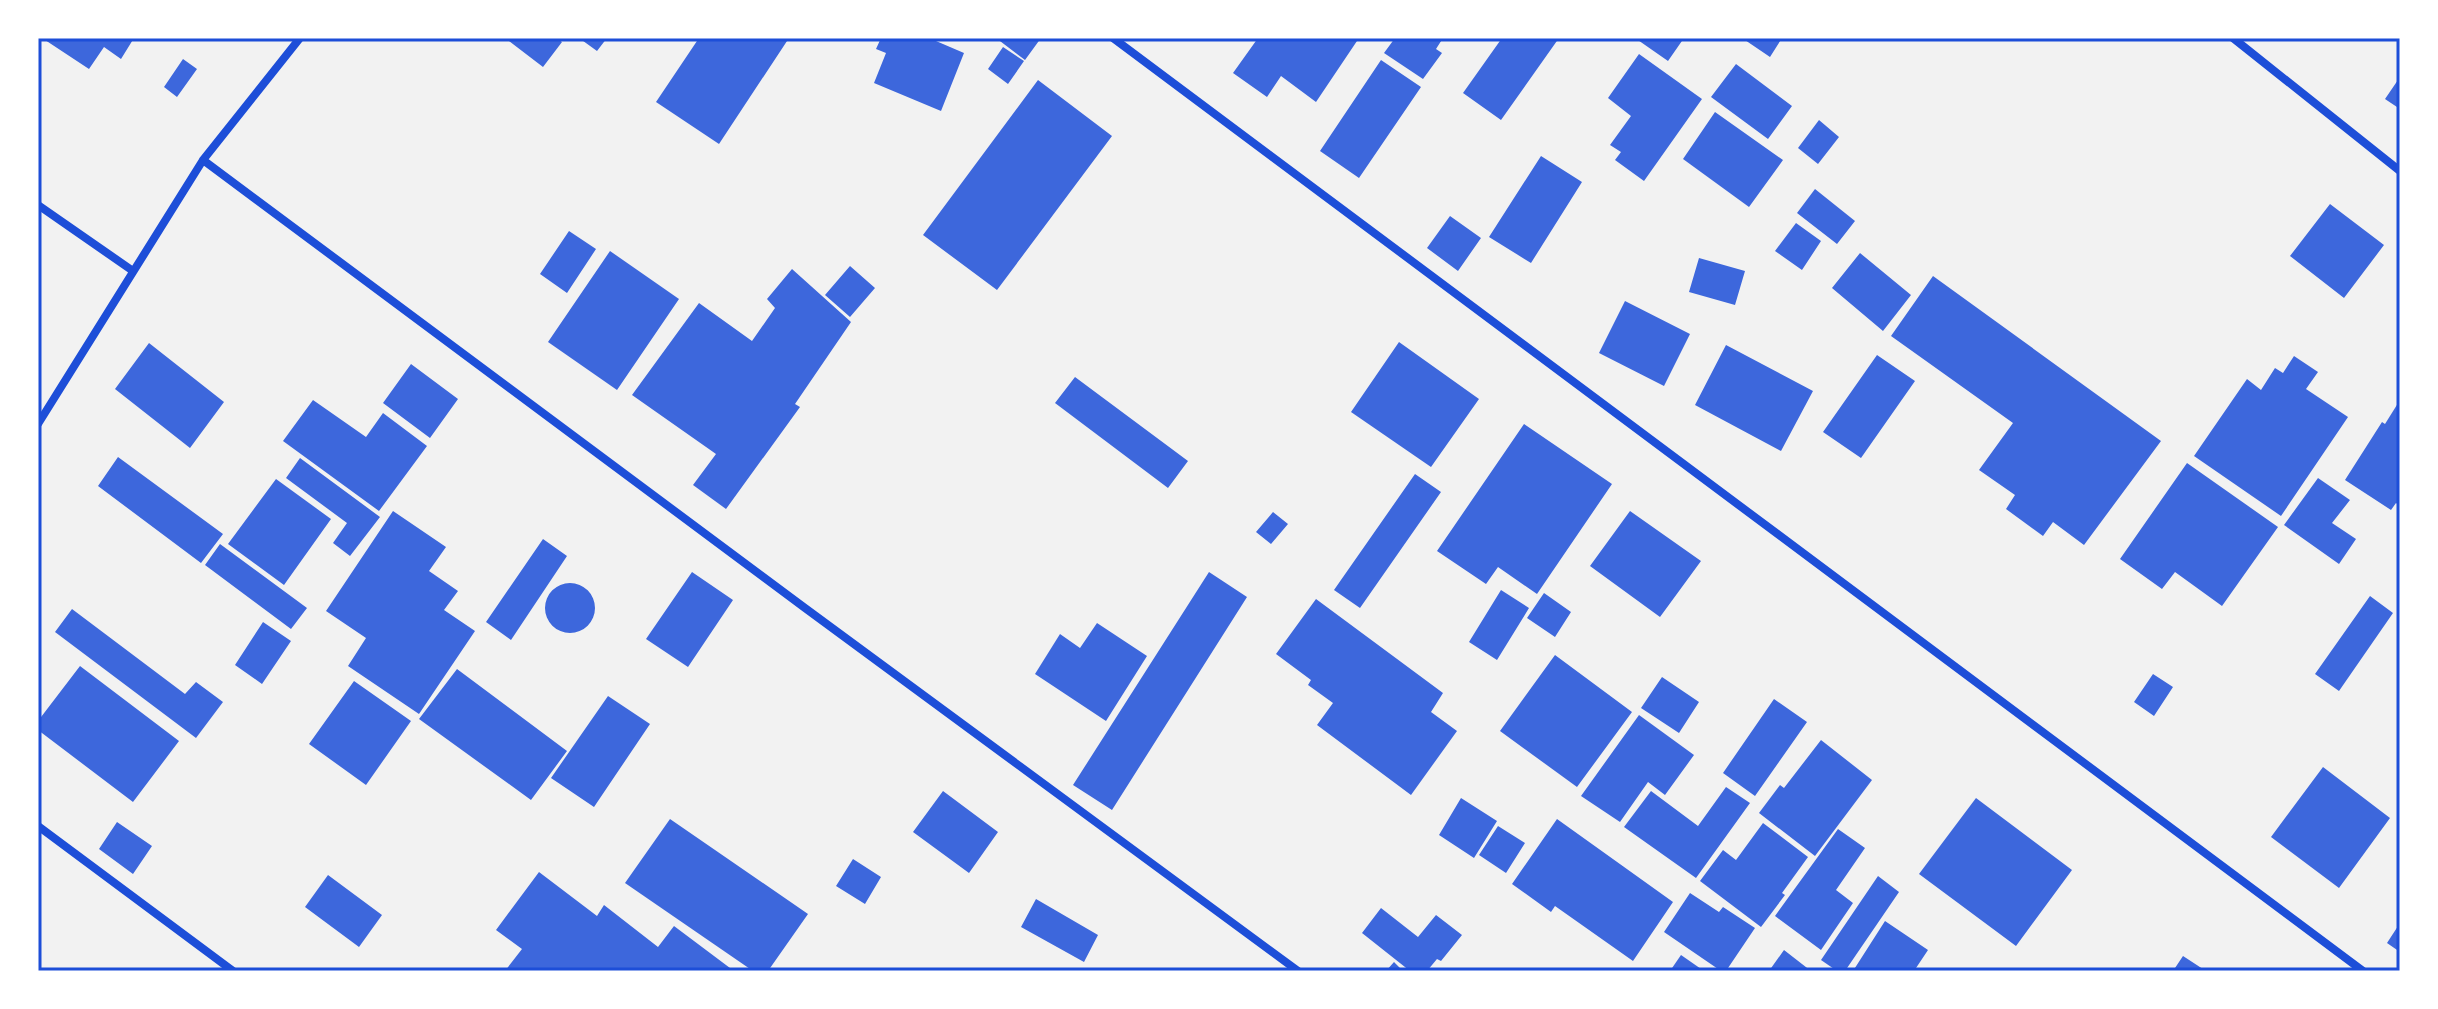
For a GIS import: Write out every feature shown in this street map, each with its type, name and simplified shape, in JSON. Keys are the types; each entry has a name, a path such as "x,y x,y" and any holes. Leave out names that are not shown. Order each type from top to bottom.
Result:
{"street":[{"path":"38,424 203,160 300,38"},
{"path":"1113,38 2363,971"},
{"path":"2233,38 2400,171"},
{"path":"203,160 1298,971"},
{"path":"38,205 133,271"},
{"path":"38,826 233,971"}],"building":[{"path":"42,38 134,38 121,59 104,47 89,69"},
{"path":"505,38 556,38 562,42 543,67"},
{"path":"579,38 607,38 597,51"},
{"path":"699,38 789,38 719,144 656,102"},
{"path":"881,38 937,38 936,41 964,53 941,111 874,83 886,53 876,49"},
{"path":"996,38 1041,38 1025,60"},
{"path":"1258,38 1359,38 1316,102 1281,76 1267,97 1233,73"},
{"path":"1395,38 1443,38 1436,49 1442,53 1423,79 1384,53"},
{"path":"1502,38 1559,38 1501,120 1463,93"},
{"path":"1635,38 1684,38 1668,61"},
{"path":"1742,38 1782,38 1770,57"},
{"path":"1003,47 1024,61 1008,84 988,69"},
{"path":"1639,54 1702,99 1644,181 1615,160 1621,152 1610,145 1631,116 1608,98"},
{"path":"183,59 197,69 177,97 164,87"},
{"path":"1381,60 1421,87 1359,178 1320,151"},
{"path":"1736,64 1792,106 1768,139 1711,97"},
{"path":"2400,77 2400,109 2385,99"},
{"path":"1038,80 1112,136 997,290 923,235"},
{"path":"1715,112 1783,160 1749,207 1683,159"},
{"path":"1819,120 1839,137 1818,164 1798,148"},
{"path":"1541,156 1582,182 1531,263 1489,237"},
{"path":"1815,189 1855,221 1837,244 1797,213"},
{"path":"2330,204 2384,245 2344,298 2290,256"},
{"path":"1450,216 1481,238 1458,271 1427,248"},
{"path":"1796,223 1821,241 1802,270 1775,251"},
{"path":"569,231 596,249 567,293 540,274"},
{"path":"610,251 679,299 617,390 548,342"},
{"path":"1860,253 1911,295 1883,331 1832,288"},
{"path":"1699,258 1745,271 1735,305 1689,292"},
{"path":"850,266 875,288 850,317 825,295"},
{"path":"792,269 851,322 795,404 800,407 726,509 693,485 716,454 632,395 699,303 752,341 775,308 767,299"},
{"path":"1933,276 2161,441 2084,545 2053,522 2043,536 2006,509 2015,495 1979,470 2013,423 1891,336"},
{"path":"1625,301 1690,334 1664,386 1599,353"},
{"path":"1399,342 1479,399 1431,467 1351,412"},
{"path":"149,343 224,402 190,448 115,389"},
{"path":"1726,345 1813,391 1781,451 1695,405"},
{"path":"1877,355 1915,381 1861,458 1823,432"},
{"path":"2294,356 2318,372 2306,389 2348,417 2281,516 2194,456 2247,379 2261,390 2275,368 2283,373"},
{"path":"411,364 458,399 430,438 383,403"},
{"path":"1075,377 1188,461 1168,488 1055,403"},
{"path":"313,400 366,437 383,413 427,446 379,511 283,441"},
{"path":"2400,400 2400,506 2396,503 2391,510 2345,480"},
{"path":"1524,424 1612,484 1537,594 1498,567 1486,584 1437,551"},
{"path":"118,457 223,534 201,563 98,486"},
{"path":"300,458 380,517 350,556 333,543 347,523 286,478"},
{"path":"2187,463 2278,527 2222,606 2175,572 2162,589 2120,559"},
{"path":"1415,474 1441,492 1360,608 1334,590"},
{"path":"2318,478 2350,500 2332,523 2356,539 2339,564 2284,525"},
{"path":"276,479 331,519 284,585 228,544"},
{"path":"393,511 446,547 429,571 458,591 444,610 475,631 419,714 348,666 366,638 326,611"},
{"path":"1630,511 1701,561 1660,617 1590,566"},
{"path":"1273,512 1288,524 1271,544 1256,532"},
{"path":"543,539 567,556 511,640 486,622"},
{"path":"220,544 307,608 291,629 205,565"},
{"path":"692,572 733,600 688,667 646,639"},
{"path":"1209,572 1247,597 1112,810 1073,785"},
{"path":"570,583 588,590 595,608 588,626 570,633 552,626 545,608 552,590"},
{"path":"1501,590 1529,608 1497,660 1469,642"},
{"path":"1544,593 1571,612 1555,637 1527,618"},
{"path":"2370,596 2393,613 2339,691 2315,674"},
{"path":"1316,599 1443,693 1431,712 1457,731 1411,795 1317,725 1333,703 1308,685 1311,680 1276,654"},
{"path":"72,609 185,694 196,682 223,702 196,738 55,632"},
{"path":"263,622 291,641 262,684 235,665"},
{"path":"1097,623 1147,656 1106,721 1035,674 1060,634 1080,648"},
{"path":"1555,655 1632,712 1577,787 1500,731"},
{"path":"80,666 179,741 133,802 38,730 38,721"},
{"path":"457,669 567,751 531,800 419,719"},
{"path":"2153,674 2173,687 2154,716 2134,702"},
{"path":"1662,677 1699,702 1679,733 1641,708"},
{"path":"354,681 411,721 366,785 309,744"},
{"path":"608,696 650,724 594,807 551,778"},
{"path":"1774,699 1807,722 1755,796 1723,773"},
{"path":"1639,715 1694,755 1665,795 1648,782 1620,822 1581,796"},
{"path":"1821,740 1872,780 1815,856 1759,813 1780,785 1784,788"},
{"path":"2323,767 2390,818 2339,888 2271,837"},
{"path":"1726,787 1750,803 1696,878 1624,827 1651,791 1698,826"},
{"path":"943,791 998,832 969,873 913,832"},
{"path":"1461,798 1497,821 1474,858 1439,835"},
{"path":"1976,798 2072,870 2016,946 1919,874"},
{"path":"670,819 808,914 768,971 753,971 625,883"},
{"path":"1557,819 1673,902 1633,961 1555,906 1551,912 1512,884"},
{"path":"117,822 152,846 133,874 99,849"},
{"path":"1763,823 1808,857 1761,927 1700,881 1723,850 1736,860"},
{"path":"1498,826 1525,843 1506,873 1479,855"},
{"path":"1838,829 1865,848 1836,890 1853,903 1821,950 1775,916"},
{"path":"853,859 881,877 865,904 836,886"},
{"path":"539,872 597,916 604,905 658,947 674,926 734,971 505,971 522,949 496,930"},
{"path":"328,875 382,915 359,947 305,907"},
{"path":"1878,876 1899,892 1845,971 1837,971 1821,960"},
{"path":"1690,893 1719,912 1723,907 1755,928 1726,971 1721,971 1664,932"},
{"path":"1036,899 1098,935 1084,962 1021,927"},
{"path":"1381,908 1418,937 1436,915 1462,935 1441,961 1437,959 1427,971 1410,971 1362,933"},
{"path":"1885,921 1928,950 1914,971 1853,971"},
{"path":"2400,923 2400,952 2387,943"},
{"path":"1784,950 1811,971 1769,971"},
{"path":"1681,955 1704,971 1670,971"},
{"path":"2183,956 2206,971 2173,971"},
{"path":"1394,962 1403,971 1386,971"}]}
